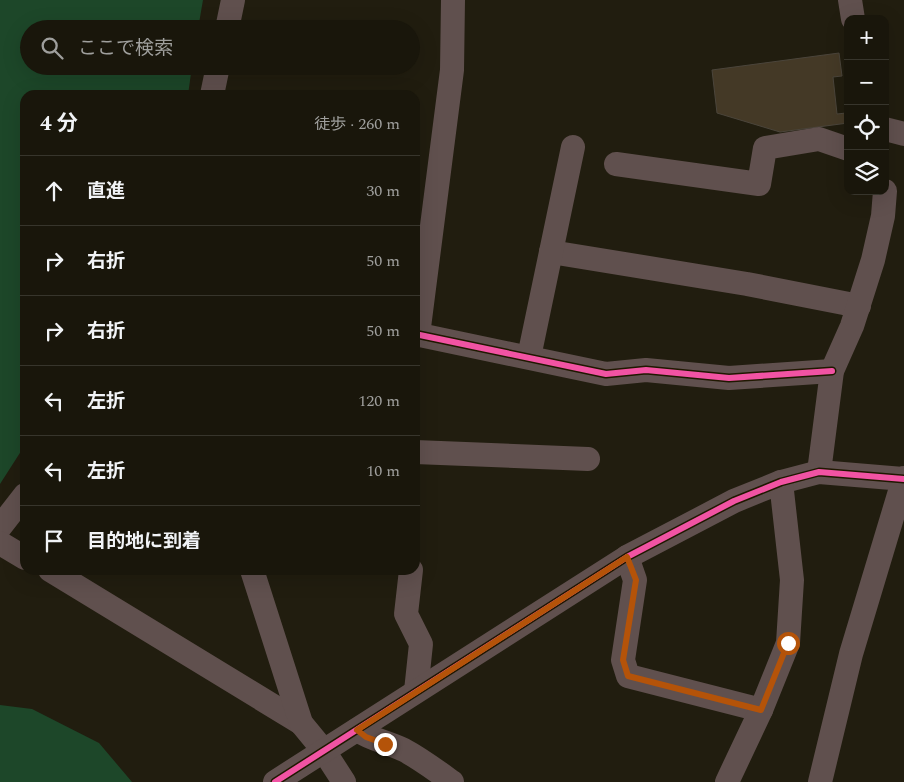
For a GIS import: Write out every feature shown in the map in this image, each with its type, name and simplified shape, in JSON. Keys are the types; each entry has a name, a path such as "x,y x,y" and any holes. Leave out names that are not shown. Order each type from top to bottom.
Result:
{"street":[{"path":"229,20 234,0"},
{"path":"420,305 452,70 453,0"},
{"path":"850,0 852,15"},
{"path":"213,90 216,75"},
{"path":"889,130 904,134"},
{"path":"616,164 759,184 765,148 818,139 844,148"},
{"path":"529,357 573,147"},
{"path":"819,472 832,371 859,306 875,252 883,216 885,195"},
{"path":"551,252 747,284 859,306"},
{"path":"420,335 606,374 646,370 729,378 832,371"},
{"path":"420,452 588,458"},
{"path":"275,782 627,557 734,501 781,482 819,472 904,478 851,654 820,782"},
{"path":"727,782 761,710 788,643 792,580 781,482"},
{"path":"0,527 20,501"},
{"path":"0,543 20,555"},
{"path":"627,557 636,580 623,660 628,676 761,710"},
{"path":"58,575 301,723 324,751 344,782"},
{"path":"254,575 301,723"},
{"path":"410,575 406,614 421,644 416,692"},
{"path":"357,730 366,737 403,749 452,782"}],"green space":[{"path":"0,0 203,0 200,20 20,20 20,75 191,75 189,90 20,90 20,453 0,484"},
{"path":"0,705 32,709 99,743 132,782 0,782"}],"building":[{"path":"839,53 842,76 833,77 837,114 844,113 844,124 780,132 717,113 712,70"}],"cycle path":[{"path":"420,335 606,374 646,370 729,378 832,371"},
{"path":"275,782 627,557 734,501 781,482 819,472 904,479"}],"route":[{"path":"385,744 366,737 357,730 627,557 636,580 623,660 628,676 761,710 788,643"}]}
